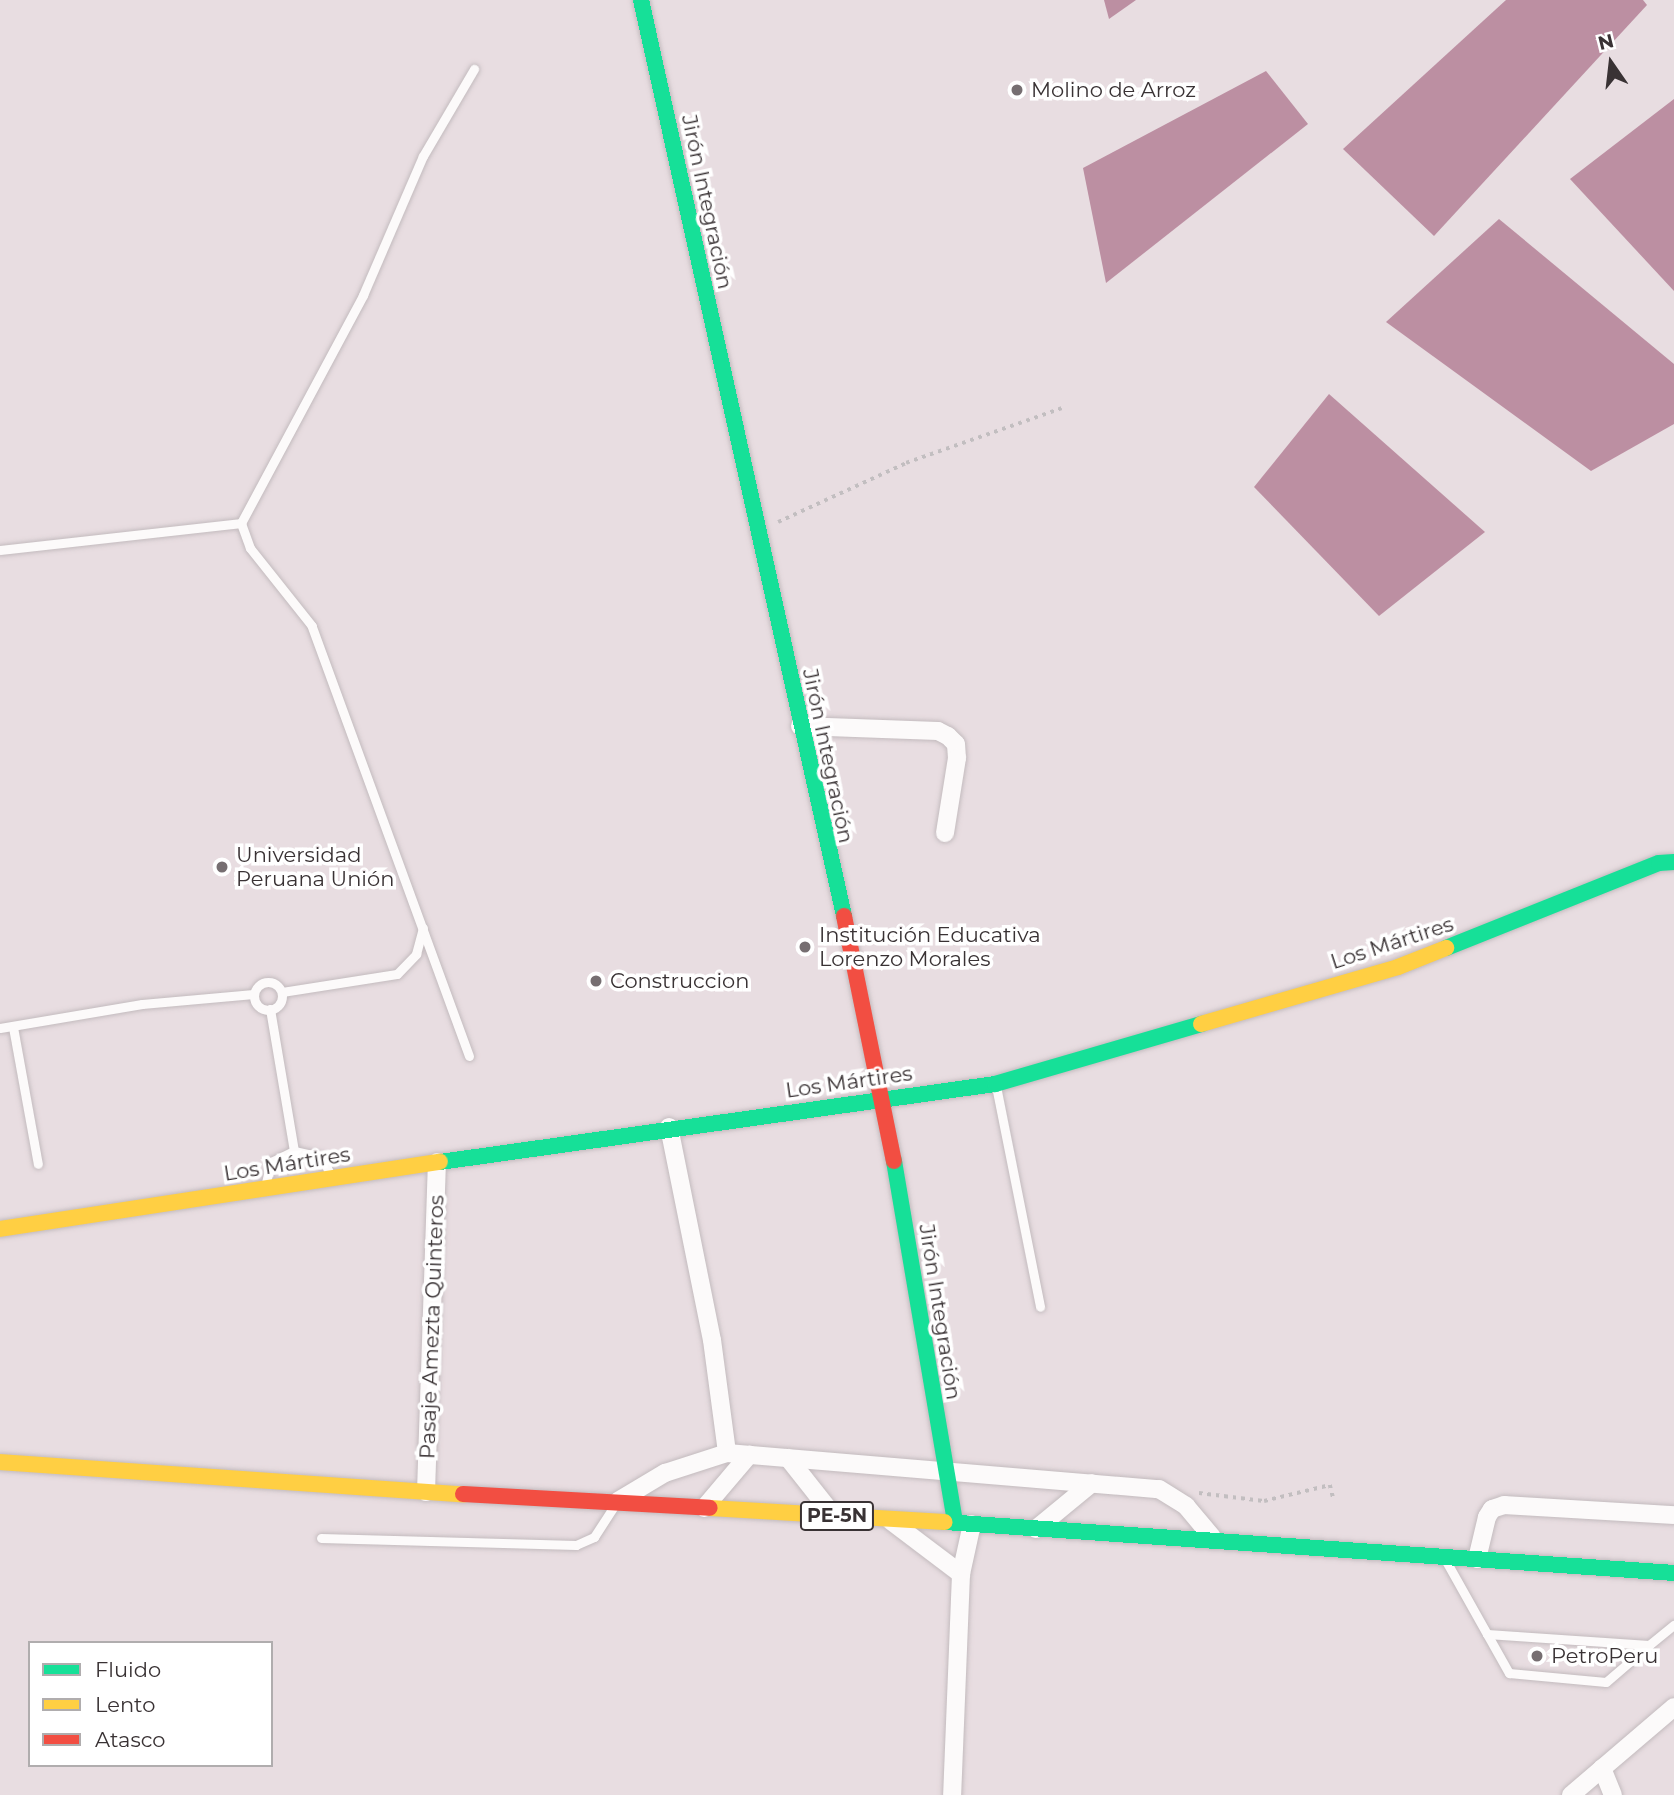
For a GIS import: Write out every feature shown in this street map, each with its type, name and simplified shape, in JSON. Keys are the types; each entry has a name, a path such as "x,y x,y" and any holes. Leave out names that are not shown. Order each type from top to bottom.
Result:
{"street":[{"name":"Jirón Integración","path":"641,0 884,1099 946,1471 964,1524"},
{"path":"800,726 938,731 948,736 956,744 957,758 945,833"},
{"name":"Los Mártires","path":"0,1229 669,1128 995,1084 1398,967 1659,863 1674,862"},
{"path":"669,1128 712,1340 727,1453"},
{"name":"Pasaje Amezta Quinteros","path":"426,1492 438,1162"},
{"path":"616,1502 665,1473 727,1453 1159,1489 1186,1506 1212,1537"},
{"path":"704,1508 749,1455"},
{"path":"788,1458 834,1516"},
{"name":"PE-5N","path":"0,1462 891,1521 1212,1537 1674,1573"},
{"path":"1036,1529 1091,1483"},
{"path":"1477,1559 1487,1517 1492,1509 1504,1505 1674,1515"},
{"path":"891,1521 961,1574"},
{"path":"952,1795 964,1524"},
{"path":"1571,1795 1674,1707"},
{"path":"1602,1768 1613,1795"}],"lane":[{"path":"469,1056 312,626 250,548 241,523 363,295 423,156 474,69"},
{"path":"0,550 241,523"},
{"path":"0,1028 142,1004 254,994 267,982 282,992 397,974 416,954 423,926"},
{"path":"271,1010 280,1003 282,992"},
{"path":"254,994 258,1006 271,1010"},
{"path":"271,1010 294,1151"},
{"path":"13,1027 38,1164"},
{"path":"995,1084 1040,1307"},
{"path":"265,1188 271,1162 294,1151 322,1157 332,1178"},
{"path":"321,1538 576,1545 606,1524 616,1502"},
{"path":"1444,1557 1509,1673 1606,1682 1674,1625"},
{"path":"1487,1634 1649,1645"}],"path":[{"path":"757,531 906,463 1062,408"},
{"path":"1159,1489 1264,1501 1330,1485 1334,1501"}],"shaded area":[{"path":"1104,0 1136,0 1109,19"},
{"path":"1506,0 1643,0 1647,5 1434,236 1343,149"},
{"path":"1266,71 1308,124 1106,283 1083,168"},
{"path":"1674,99 1674,291 1570,179"},
{"path":"1499,219 1674,364 1674,424 1591,471 1386,322"},
{"path":"1329,394 1485,532 1379,616 1254,487"}],"traffic: fast":[{"path":"641,0 844,916"},
{"path":"1446,948 1659,863 1674,862"},
{"path":"440,1162 995,1084 1201,1024"},
{"path":"894,1161 955,1523"},
{"path":"945,1522 1674,1573"}],"traffic: slow":[{"path":"1201,1024 1398,967 1446,948"},
{"path":"0,1229 440,1162"},
{"path":"0,1462 463,1494"},
{"path":"710,1508 945,1522"}],"traffic: jam":[{"path":"844,916 894,1161"},
{"path":"463,1494 710,1508"}],"place":[{"name":"Molino de Arroz","path":"1017,90"},
{"name":"Universidad Peruana Unión","path":"222,867"},
{"name":"Institución Educativa Lorenzo Morales","path":"805,947"},
{"name":"Construccion","path":"596,981"},
{"name":"PetroPeru","path":"1537,1656"}]}
